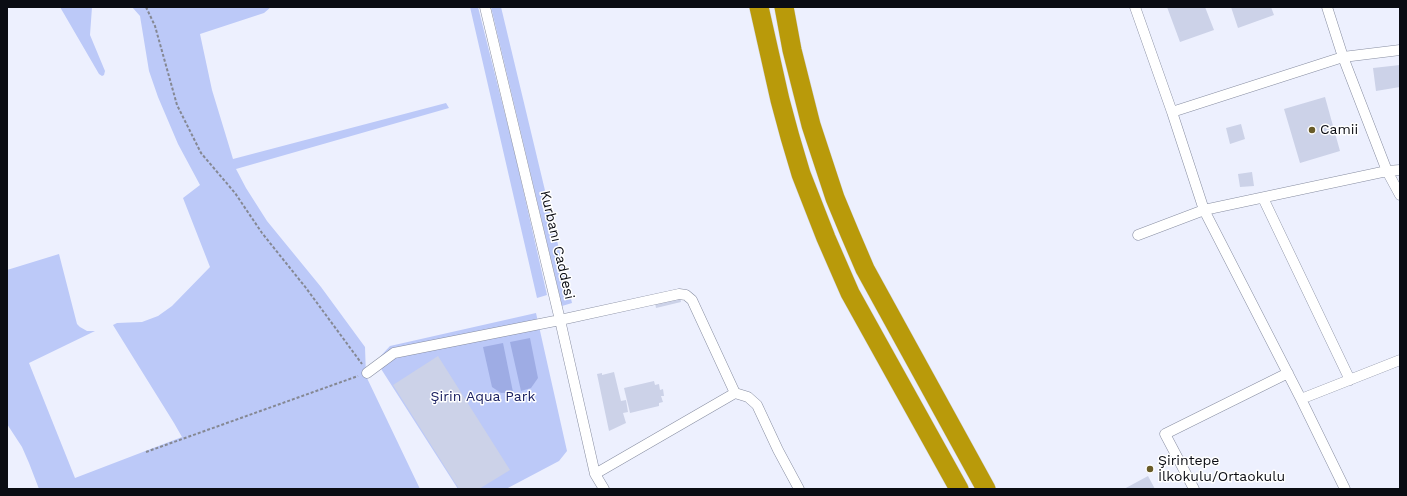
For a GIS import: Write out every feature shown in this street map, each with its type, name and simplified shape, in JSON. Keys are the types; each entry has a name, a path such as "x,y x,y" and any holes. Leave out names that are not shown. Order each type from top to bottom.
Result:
{"highway":[{"path":"759,7 790,137 801,174 826,238 850,293 959,489"},
{"path":"784,7 797,73 811,125 822,162 850,234 865,269 986,489"}],"street":[{"name":"Kurbanı Caddesi","path":"485,7 560,320 595,474 604,489"},
{"path":"1135,7 1172,112 1204,210 1288,373 1345,489"},
{"path":"1327,7 1343,57 1387,171 1400,195"},
{"path":"1172,112 1343,57 1400,50"},
{"path":"1138,235 1204,210 1387,171 1400,170"},
{"path":"1262,198 1350,380"},
{"path":"368,372 394,353 560,320 679,294 686,295 692,300 735,393"},
{"path":"1301,399 1400,360"},
{"path":"1194,489 1165,434 1288,373"},
{"path":"595,474 735,393 748,397 757,405 778,450 799,489"}],"path":[{"path":"146,7 155,26 177,105 201,153 235,193 262,233 306,288 368,372 146,452"}],"green space":[{"path":"60,7 92,7 90,35 105,71 104,75 102,76 99,74"},
{"path":"132,7 271,7 264,13 200,34 212,90 233,159 446,103 449,108 236,169 267,221 321,287 365,347 366,376 420,489 39,489 22,447 7,424 7,270 59,254 77,324 87,331 95,331 29,363 75,478 182,437 113,325 117,323 142,322 158,316 172,306 210,267 183,198 200,185 178,144 158,97 149,71 140,16"},
{"path":"470,7 478,7 515,154 547,295 537,298"},
{"path":"491,7 501,7 572,303 562,306"},
{"name":"Şirin Aqua Park","path":"536,313 567,451 559,461 506,489 458,489 376,361 390,346"}],"shaded area":[{"path":"530,338 538,378 531,388 521,391 510,342"},
{"path":"503,343 513,392 507,393 501,393 492,387 483,347"}],"building":[{"path":"1167,7 1205,7 1214,30 1180,42"},
{"path":"1231,7 1271,7 1274,15 1238,28"},
{"path":"1400,65 1400,87 1376,91 1373,68"},
{"name":"Camii","path":"1325,97 1340,151 1300,163 1284,109"},
{"path":"1241,124 1245,139 1230,144 1226,128"},
{"path":"1252,172 1254,186 1240,187 1238,174"},
{"path":"679,291 681,302 656,308 654,297"},
{"path":"438,356 510,470 479,489 459,489 393,385"},
{"path":"614,372 621,401 626,400 628,412 623,413 626,423 609,431 597,374 602,373 602,375"},
{"path":"654,381 655,385 659,384 660,390 663,389 664,396 661,396 663,402 659,403 659,406 630,413 624,388"},
{"path":"1148,476 1155,489 1124,489"}],"place":[{"name":"Camii","path":"1312,130"},
{"name":"Şirintepe İlkokulu/Ortaokulu","path":"1150,469"}]}
